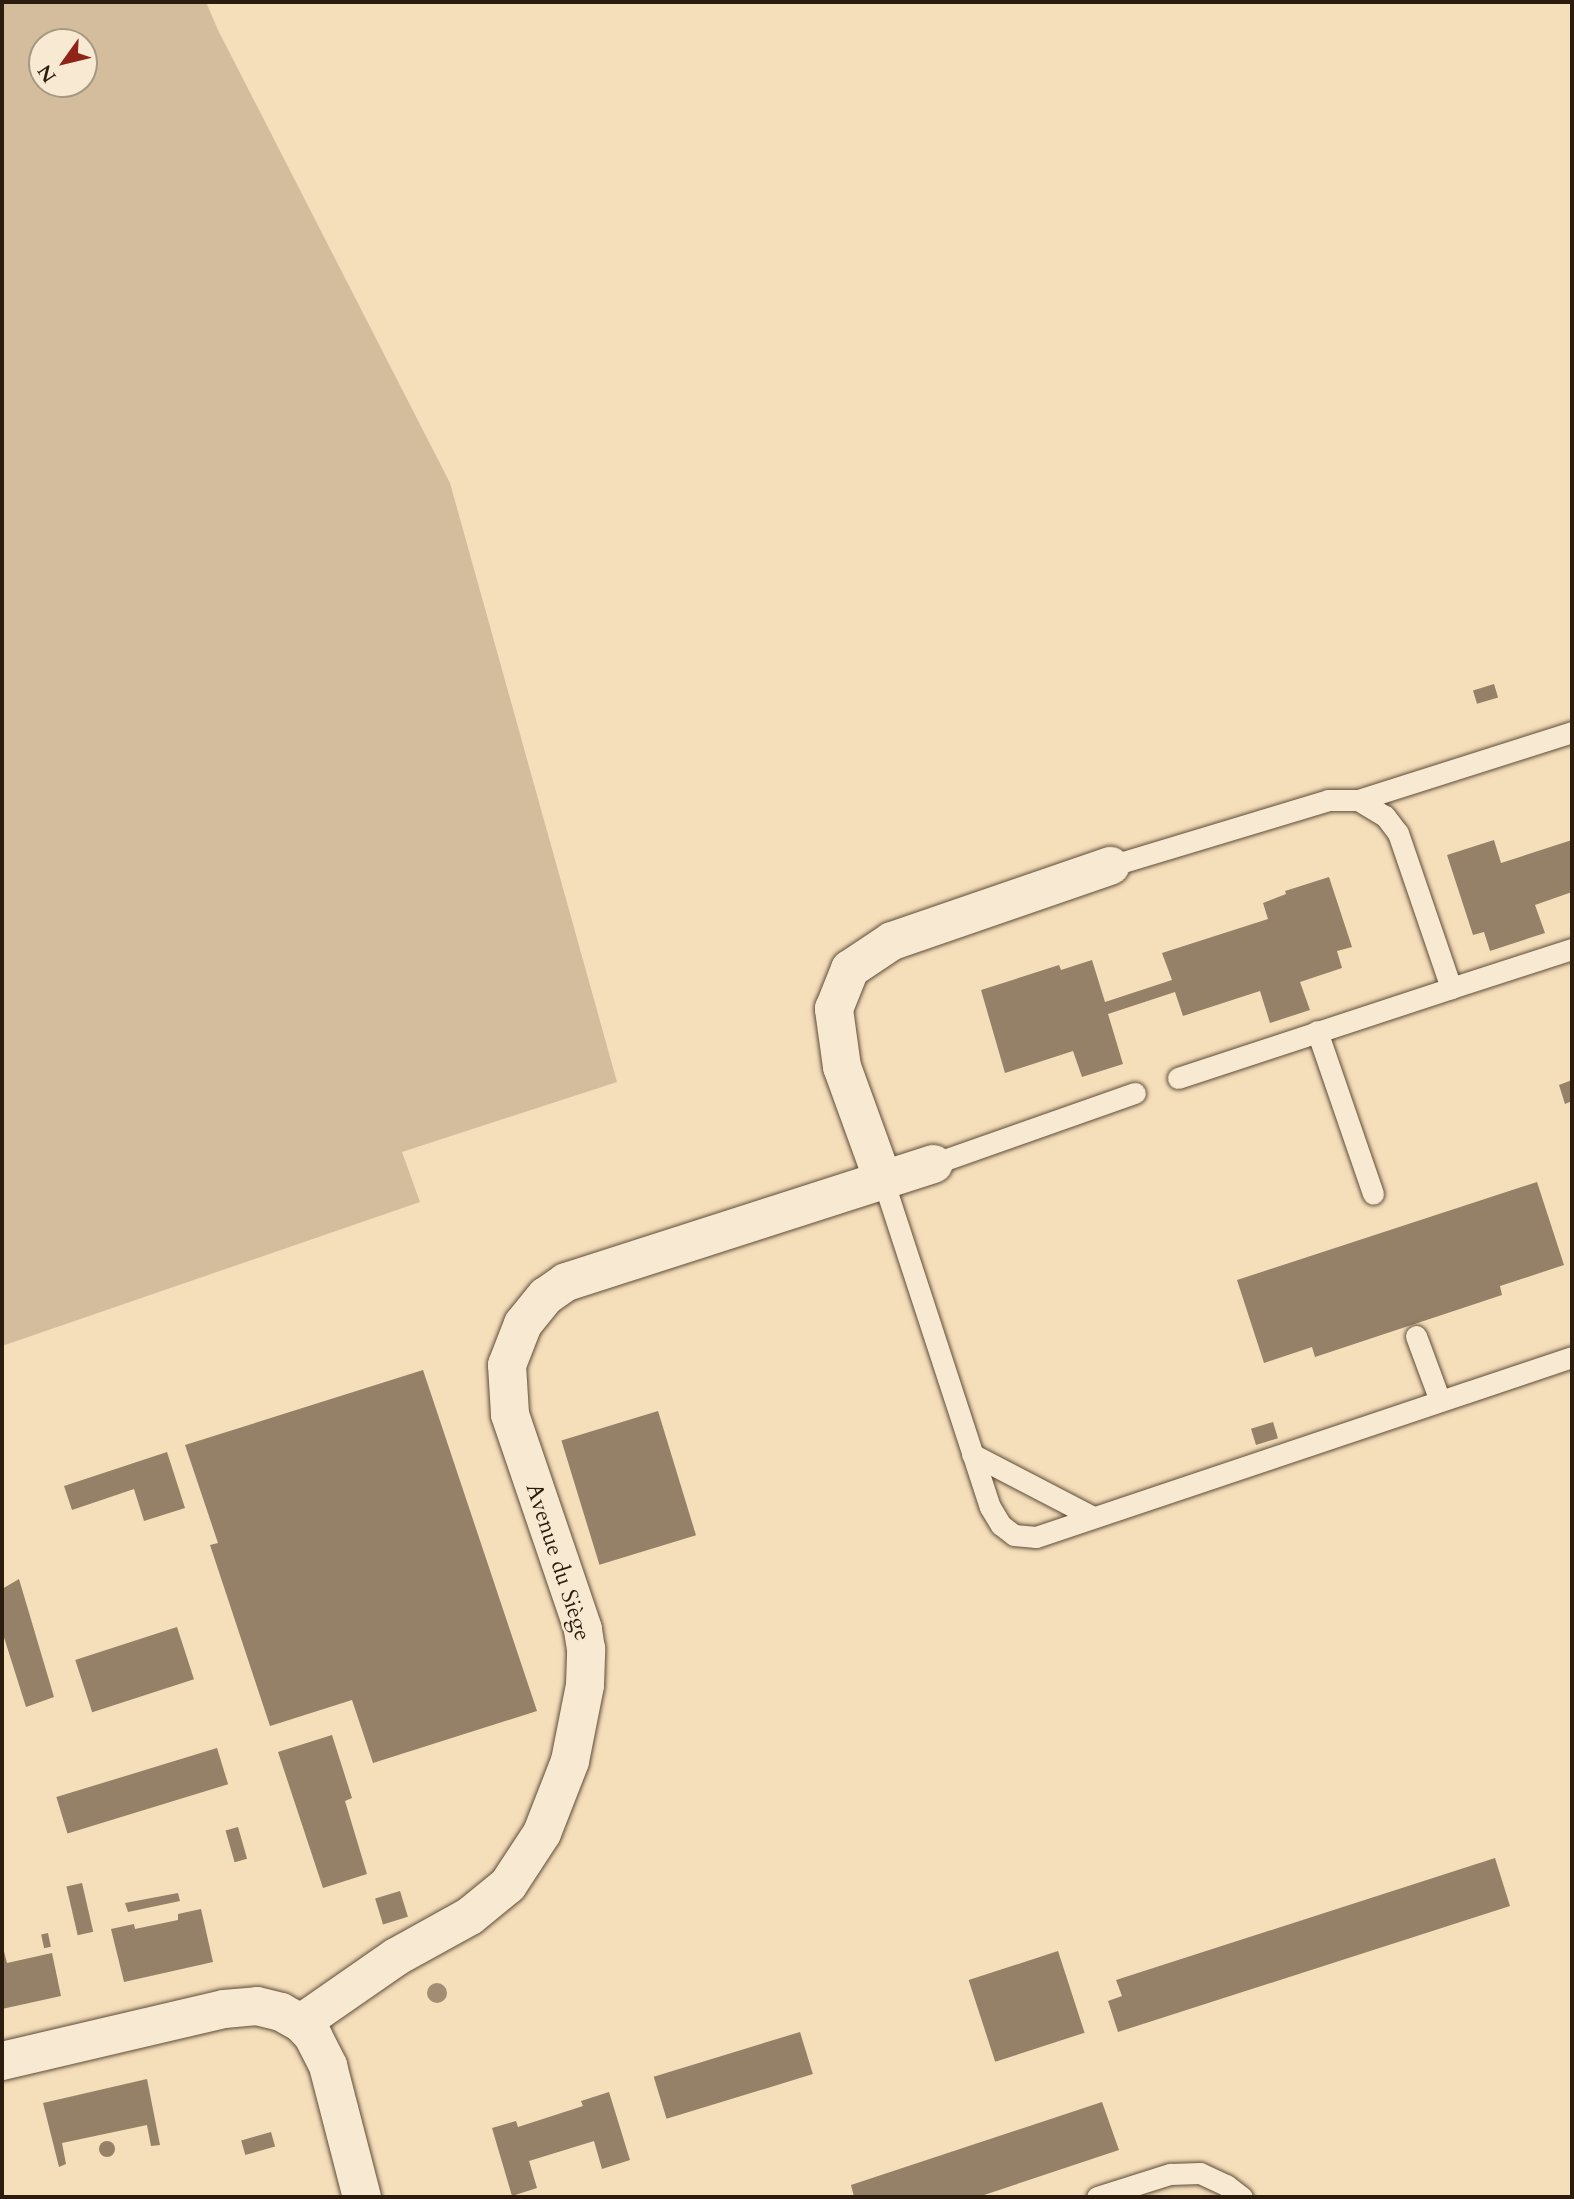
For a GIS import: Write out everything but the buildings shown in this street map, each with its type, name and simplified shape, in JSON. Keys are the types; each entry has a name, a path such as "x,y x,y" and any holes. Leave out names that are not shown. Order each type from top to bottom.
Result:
{"street":[{"path":"883,1180 842,1067 834,1010 850,969 892,941 1110,866"},
{"name":"Avenue du Siège","path":"301,2023 396,1957 470,1916 508,1885 542,1833 570,1761 585,1685 586,1649 583,1629 510,1414 506,1365 523,1324 546,1296 566,1282 933,1164"},
{"path":"2,2061 224,2009 257,2006 281,2012 301,2023 313,2036 328,2066 362,2197"}],"lane":[{"path":"1110,866 1328,800 1358,800 1572,732"},
{"path":"1358,800 1385,816 1398,833 1451,988"},
{"path":"1178,1078 1572,949"},
{"path":"1317,1031 1373,1194"},
{"path":"933,1164 1135,1093"},
{"path":"883,1180 990,1507 1001,1525 1014,1535 1036,1537 1572,1357"},
{"path":"1416,1336 1440,1401"},
{"path":"972,1454 1093,1517"},
{"path":"1097,2197 1170,2174 1200,2173 1226,2185 1242,2197"}],"shaded area":[{"path":"2,2 206,2 450,483 617,1082 402,1152 420,1202 2,1346"}]}
